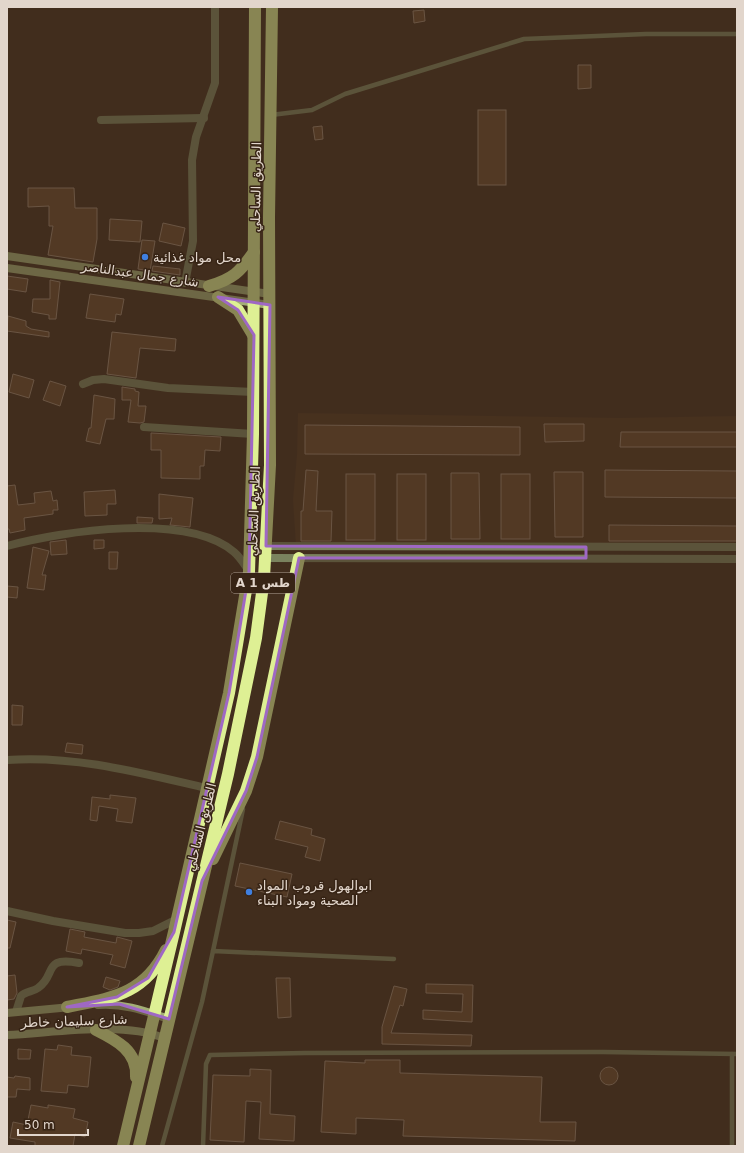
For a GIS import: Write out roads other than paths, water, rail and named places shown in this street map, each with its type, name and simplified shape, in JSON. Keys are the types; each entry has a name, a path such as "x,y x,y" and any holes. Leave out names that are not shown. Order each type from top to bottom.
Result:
{"highway":[{"name":"الطريق الساحلي","path":"123,1146 229,693 249,572 253,434 255,7"},
{"name":"الطريق الساحلي","path":"139,1146 228,774 256,638 266,552 270,465 269,217 272,115 272,7"},
{"path":"209,286 232,277 241,270 254,252"},
{"path":"218,297 238,310 254,335"},
{"path":"202,882 246,791 257,757 299,558"},
{"path":"67,1007 117,997 148,978 162,958 174,932"},
{"path":"96,1030 125,1047 131,1055 137,1072 135,1098"}],"main road":[{"name":"شارع جمال عبدالناصر","path":"7,256 209,286 254,298"},
{"name":"شارع جمال عبدالناصر","path":"7,268 218,297 270,300"},
{"name":"شارع سليمان خاطر","path":"7,1012 118,1004 169,1018"},
{"name":"شارع سليمان خاطر","path":"7,1035 96,1030 150,1033 164,1038"}],"street":[{"path":"185,283 193,241 192,160 196,137 204,118 215,83 215,7"},
{"path":"101,120 204,118"},
{"path":"83,384 93,380 104,379 168,388 253,392"},
{"path":"144,427 253,434"},
{"path":"7,546 66,533 131,529 171,531 204,536 218,542 234,552 249,572"},
{"path":"586,547 586,558"},
{"path":"266,552 586,547 737,547"},
{"path":"266,552 299,558 737,559"},
{"path":"7,760 43,759 73,761 112,767 206,788"},
{"path":"7,911 59,923 132,933 153,931 177,919"},
{"path":"16,1012 21,996 40,986 52,966 63,960 79,963"}],"lane":[{"path":"272,115 312,110 346,94 524,39 646,34 737,34"},
{"path":"162,1146 202,1002 246,791"},
{"path":"213,950 394,959"},
{"path":"203,1146 206,1064 210,1055 305,1053 595,1052 734,1054 732,1146"}],"place":[{"name":"محل مواد غذائية","path":"145,257"},
{"name":"ابوالهول قروب المواد الصحية ومواد البناء","path":"249,892"}]}
